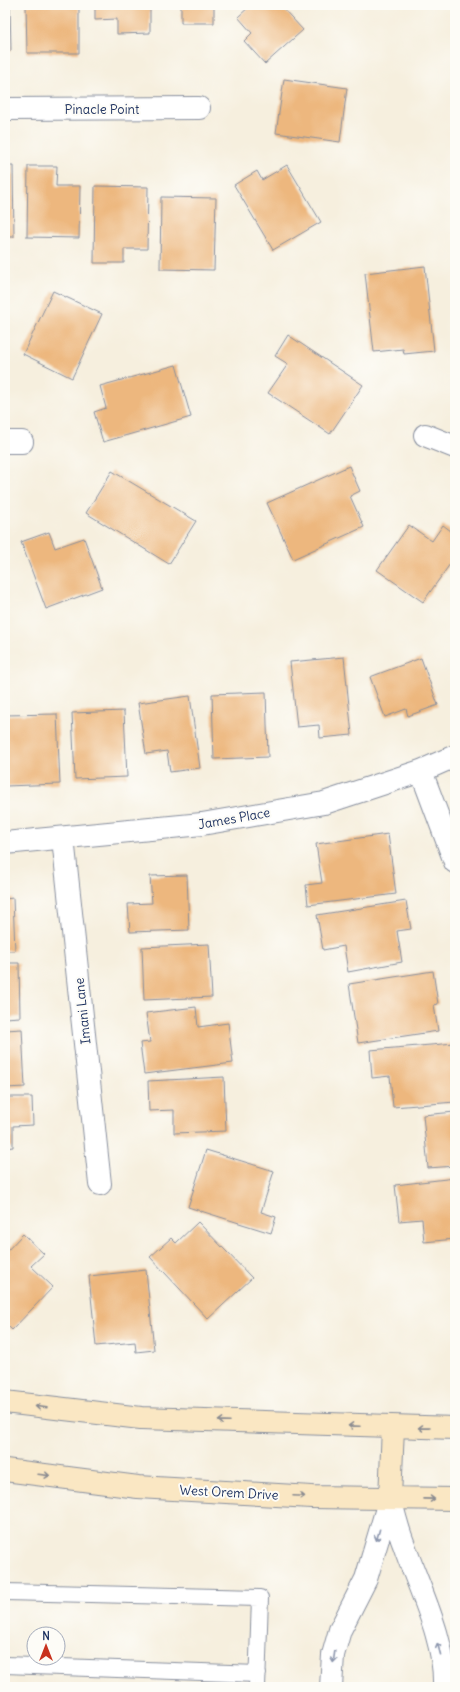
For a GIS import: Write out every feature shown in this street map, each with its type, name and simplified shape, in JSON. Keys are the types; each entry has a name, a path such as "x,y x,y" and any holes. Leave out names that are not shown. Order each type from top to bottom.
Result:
{"main road":[{"path":"5,1402 141,1418 455,1428"},
{"path":"390,1498 393,1427"},
{"name":"West Orem Drive","path":"5,1470 138,1487 312,1496 455,1499"}],"street":[{"name":"Pinacle Point","path":"5,109 199,108"},
{"path":"425,435 455,447"},
{"name":"James Place","path":"5,843 202,824 324,803 421,771 455,756"},
{"path":"421,771 455,862"},
{"name":"Imani Lane","path":"63,838 100,1184"},
{"path":"331,1687 333,1655 340,1630 366,1579 390,1498"},
{"path":"390,1498 404,1546 428,1607 445,1670 444,1687"}],"lane":[{"path":"5,1592 260,1598 258,1681 5,1665"}],"building":[{"path":"5,5 10,5 11,51 5,51"},
{"path":"26,5 79,5 79,53 27,53"},
{"path":"95,5 150,5 150,33 117,34 117,19 95,20"},
{"path":"181,5 214,5 214,23 181,23"},
{"path":"251,5 280,5 303,30 265,64 244,41 252,33 238,17"},
{"path":"284,79 347,88 340,142 276,133"},
{"path":"287,165 321,222 273,250 234,185 257,171 262,180"},
{"path":"5,166 13,166 14,237 5,237"},
{"path":"28,166 57,166 56,186 80,186 79,238 27,237"},
{"path":"95,186 148,187 147,249 124,249 124,263 94,263"},
{"path":"161,197 216,198 214,270 160,269"},
{"path":"425,266 434,351 404,354 403,349 374,352 365,273"},
{"path":"53,291 102,314 72,378 23,354"},
{"path":"288,335 363,385 330,434 268,393 288,364 275,356"},
{"path":"176,365 191,417 103,442 94,412 106,408 100,386"},
{"path":"349,466 360,491 350,496 364,527 293,559 267,503"},
{"path":"112,471 196,521 169,564 86,513"},
{"path":"409,525 432,541 443,525 455,534 455,557 423,602 377,570"},
{"path":"49,532 55,548 84,538 102,588 46,609 21,542"},
{"path":"344,657 352,735 320,738 319,725 297,727 290,662"},
{"path":"421,658 438,705 408,716 406,709 385,717 370,677"},
{"path":"266,692 268,757 214,759 212,694"},
{"path":"190,696 200,768 170,772 167,751 146,754 138,703"},
{"path":"124,711 127,777 75,779 72,713"},
{"path":"57,714 60,784 6,786 5,715"},
{"path":"388,834 396,894 308,905 306,885 322,883 316,844"},
{"path":"187,875 189,930 130,932 128,904 152,903 150,876"},
{"path":"13,898 15,951 5,951 5,899"},
{"path":"406,901 411,929 397,931 402,962 348,972 344,946 323,950 317,915"},
{"path":"209,944 212,997 144,1000 142,947"},
{"path":"5,963 19,963 20,1017 5,1018"},
{"path":"433,971 438,1004 434,1005 438,1031 358,1043 349,984"},
{"path":"196,1007 198,1027 228,1023 233,1063 144,1074 140,1043 150,1042 146,1013"},
{"path":"22,1029 25,1087 5,1088 5,1030"},
{"path":"455,1043 455,1102 393,1107 390,1076 372,1078 370,1050"},
{"path":"224,1077 226,1131 174,1133 174,1110 149,1111 148,1081"},
{"path":"5,1097 32,1097 33,1125 13,1126 13,1147 5,1148"},
{"path":"455,1112 455,1166 428,1168 423,1115"},
{"path":"206,1150 274,1171 261,1212 276,1217 271,1233 188,1207"},
{"path":"455,1178 455,1239 424,1242 422,1219 399,1221 395,1185"},
{"path":"198,1222 252,1278 208,1319 150,1257 171,1238 176,1243"},
{"path":"23,1234 44,1254 31,1266 53,1287 12,1330 5,1323 5,1253"},
{"path":"146,1270 154,1350 136,1352 135,1342 96,1346 89,1276"}]}
